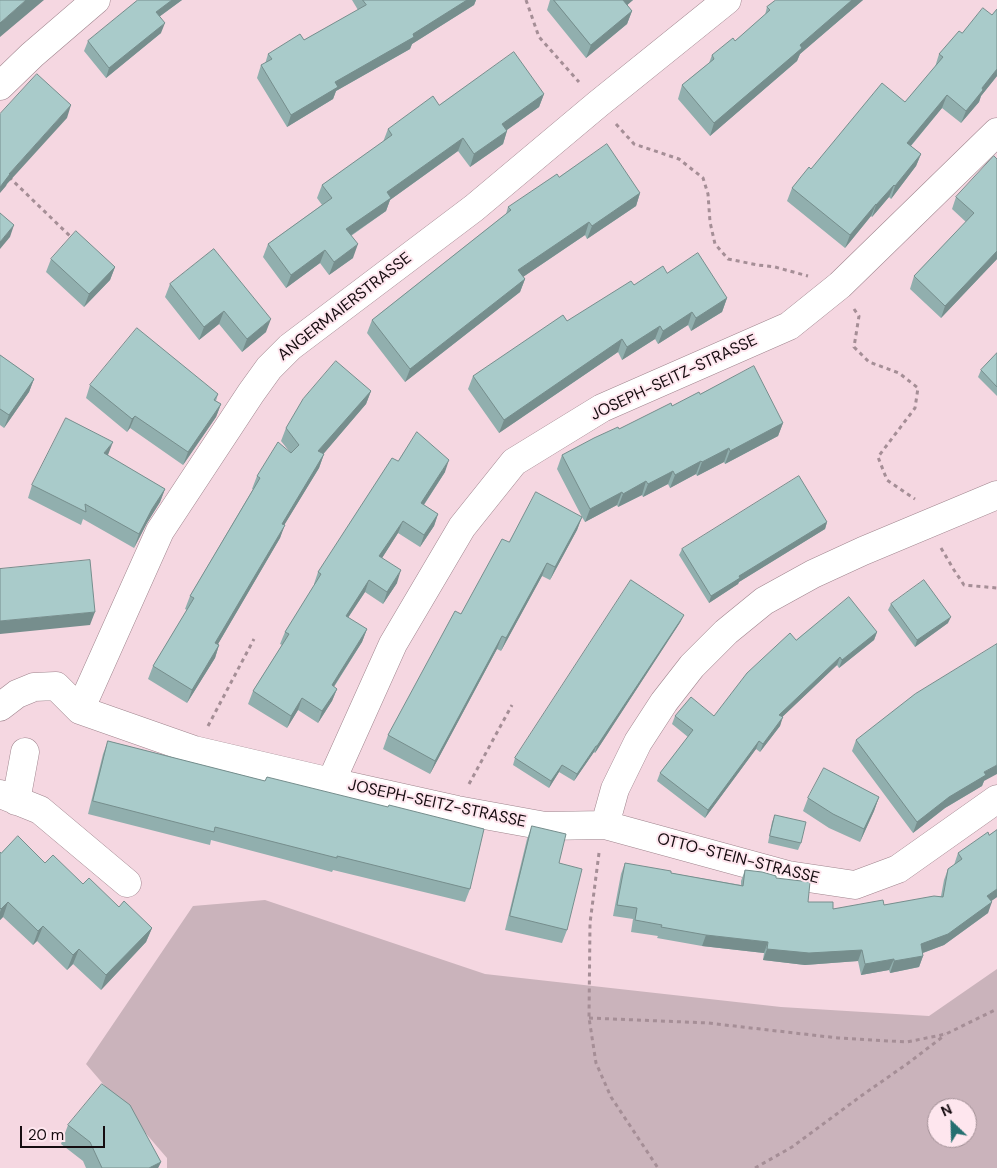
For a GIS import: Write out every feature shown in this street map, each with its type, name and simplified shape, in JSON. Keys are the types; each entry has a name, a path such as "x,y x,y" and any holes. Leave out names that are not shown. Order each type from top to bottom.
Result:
{"street":[{"path":"0,86 32,54 96,0"},
{"name":"ANGERMAIERSTRASSE","path":"80,710 160,531 251,392 269,368 290,347 474,208 598,104 727,0"},
{"name":"JOSEPH-SEITZ-STRASSE","path":"605,825 545,826 457,810 331,782 393,644 462,526 514,462 602,408 789,326 840,285 997,132"},
{"path":"605,825 615,789 638,742 664,702 692,666 726,632 764,602 812,574 997,495"},
{"path":"0,707 17,694 34,687 56,686 80,710 194,750 331,782"},
{"path":"25,752 8,798 40,810 127,883"},
{"name":"OTTO-STEIN-STRASSE","path":"605,825 788,875 856,885 898,869 997,799"}],"path":[{"path":"526,0 540,37 598,104"},
{"path":"619,127 634,144 679,159 704,178 715,244 728,259 758,265 775,266"},
{"path":"7,175 74,240"},
{"path":"854,347 869,362 900,373 918,388 915,408 878,457 886,480 912,496"},
{"path":"936,521 940,545 964,585 997,588"},
{"path":"194,750 212,720 254,639"},
{"path":"457,810 512,705"},
{"path":"605,825 597,862 590,923 590,1018 596,1063 611,1097 658,1168"},
{"path":"755,1168 792,1148 946,1034 997,1009"},
{"path":"590,1018 708,1023 838,1038 907,1042 946,1034"}],"shaded area":[{"path":"265,900 485,974 781,1007 929,1016 997,969 997,1168 167,1168 167,1158 86,1064 193,906"}],"building":[{"path":"0,0 26,0 0,23"},
{"path":"138,0 172,0 156,12 165,23 109,68 88,41"},
{"path":"363,0 467,0 413,34 414,37 335,82 338,87 291,115 261,65 272,59 268,54 300,34 304,40 366,5"},
{"path":"554,0 623,0 632,11 591,45"},
{"path":"776,0 852,0 800,45 802,48 714,123 682,85 714,59 712,55 733,38 735,41 770,10 767,7"},
{"path":"983,8 992,15 997,9 997,69 966,111 947,95 907,143 921,154 895,186 876,204 850,235 792,188 809,167 811,169 882,83 905,102 943,57 939,54 959,31 962,33"},
{"path":"514,52 544,94 502,124 507,131 474,154 463,138 387,192 391,198 346,229 358,244 334,262 325,250 291,275 268,244 332,198 322,185 392,135 388,129 433,96 439,105"},
{"path":"37,74 71,105 9,174 0,187 0,114"},
{"path":"607,144 640,193 592,226 589,222 518,270 525,279 410,369 372,320 511,210 508,207 557,174 559,177"},
{"path":"994,156 997,159 997,251 945,306 914,276 974,213 956,197"},
{"path":"0,213 14,225 0,242"},
{"path":"76,231 115,267 89,294 51,259"},
{"path":"214,249 271,319 247,339 224,311 204,327 170,284"},
{"path":"698,253 727,298 696,318 692,312 663,331 660,326 627,347 622,339 504,420 473,376 563,315 567,321 631,281 634,285 663,266 667,273"},
{"path":"137,328 218,394 214,400 221,404 188,452 135,416 132,419 90,385"},
{"path":"997,353 997,387 981,370"},
{"path":"0,355 34,379 9,415 0,409"},
{"path":"336,361 371,391 318,451 324,454 282,524 285,525 215,643 219,645 192,690 153,666 194,598 190,596 260,478 257,476 278,442 291,453 299,445 286,428 303,399"},
{"path":"754,366 783,423 730,451 729,448 675,475 673,471 648,484 646,481 590,509 562,455 594,438 618,427 619,429 671,403 672,406 699,392 700,394"},
{"path":"66,418 113,442 104,453 165,489 139,534 85,504 86,512 32,485"},
{"path":"417,432 449,460 421,503 438,514 424,535 403,521 379,556 401,570 387,592 369,580 346,616 367,629 332,685 337,689 322,711 302,698 291,716 253,691 289,634 285,632 321,574 318,572 392,458 398,461"},
{"path":"799,476 827,522 739,576 740,578 711,596 682,549"},
{"path":"536,492 582,517 555,567 547,563 506,638 502,636 435,761 388,735 455,611 461,614 502,539 509,542"},
{"path":"90,560 95,612 0,621 0,569"},
{"path":"631,580 684,615 577,774 562,765 551,781 515,758"},
{"path":"924,580 951,617 917,640 891,604"},
{"path":"849,597 877,632 842,660 840,657 779,715 783,717 763,744 759,741 708,810 660,773 693,730 675,716 691,697 714,716 747,673 790,633 796,640"},
{"path":"997,644 997,765 984,772 986,775 949,797 917,822 856,740 915,694"},
{"path":"108,741 265,781 267,777 484,829 470,889 215,827 214,832 93,801"},
{"path":"824,768 879,797 864,829 833,814 808,798"},
{"path":"775,815 806,822 801,843 770,836"},
{"path":"532,826 566,834 559,863 582,869 567,930 510,916"},
{"path":"997,830 997,889 987,896 992,902 948,934 921,944 923,956 865,964 862,950 809,953 767,949 768,942 706,935 635,920 637,908 617,905 625,863 743,886 745,870 762,872 776,876 776,878 810,882 808,902 833,902 833,909 883,900 884,905 934,896 943,897 948,869 962,859 958,853 988,832 989,835"},
{"path":"18,836 45,863 53,855 83,884 89,878 119,907 124,901 152,928 106,975 79,949 73,955 43,926 38,931 8,902 0,908 0,852"},
{"path":"102,1084 130,1105 161,1162 149,1168 102,1168 90,1142 68,1125"}]}
